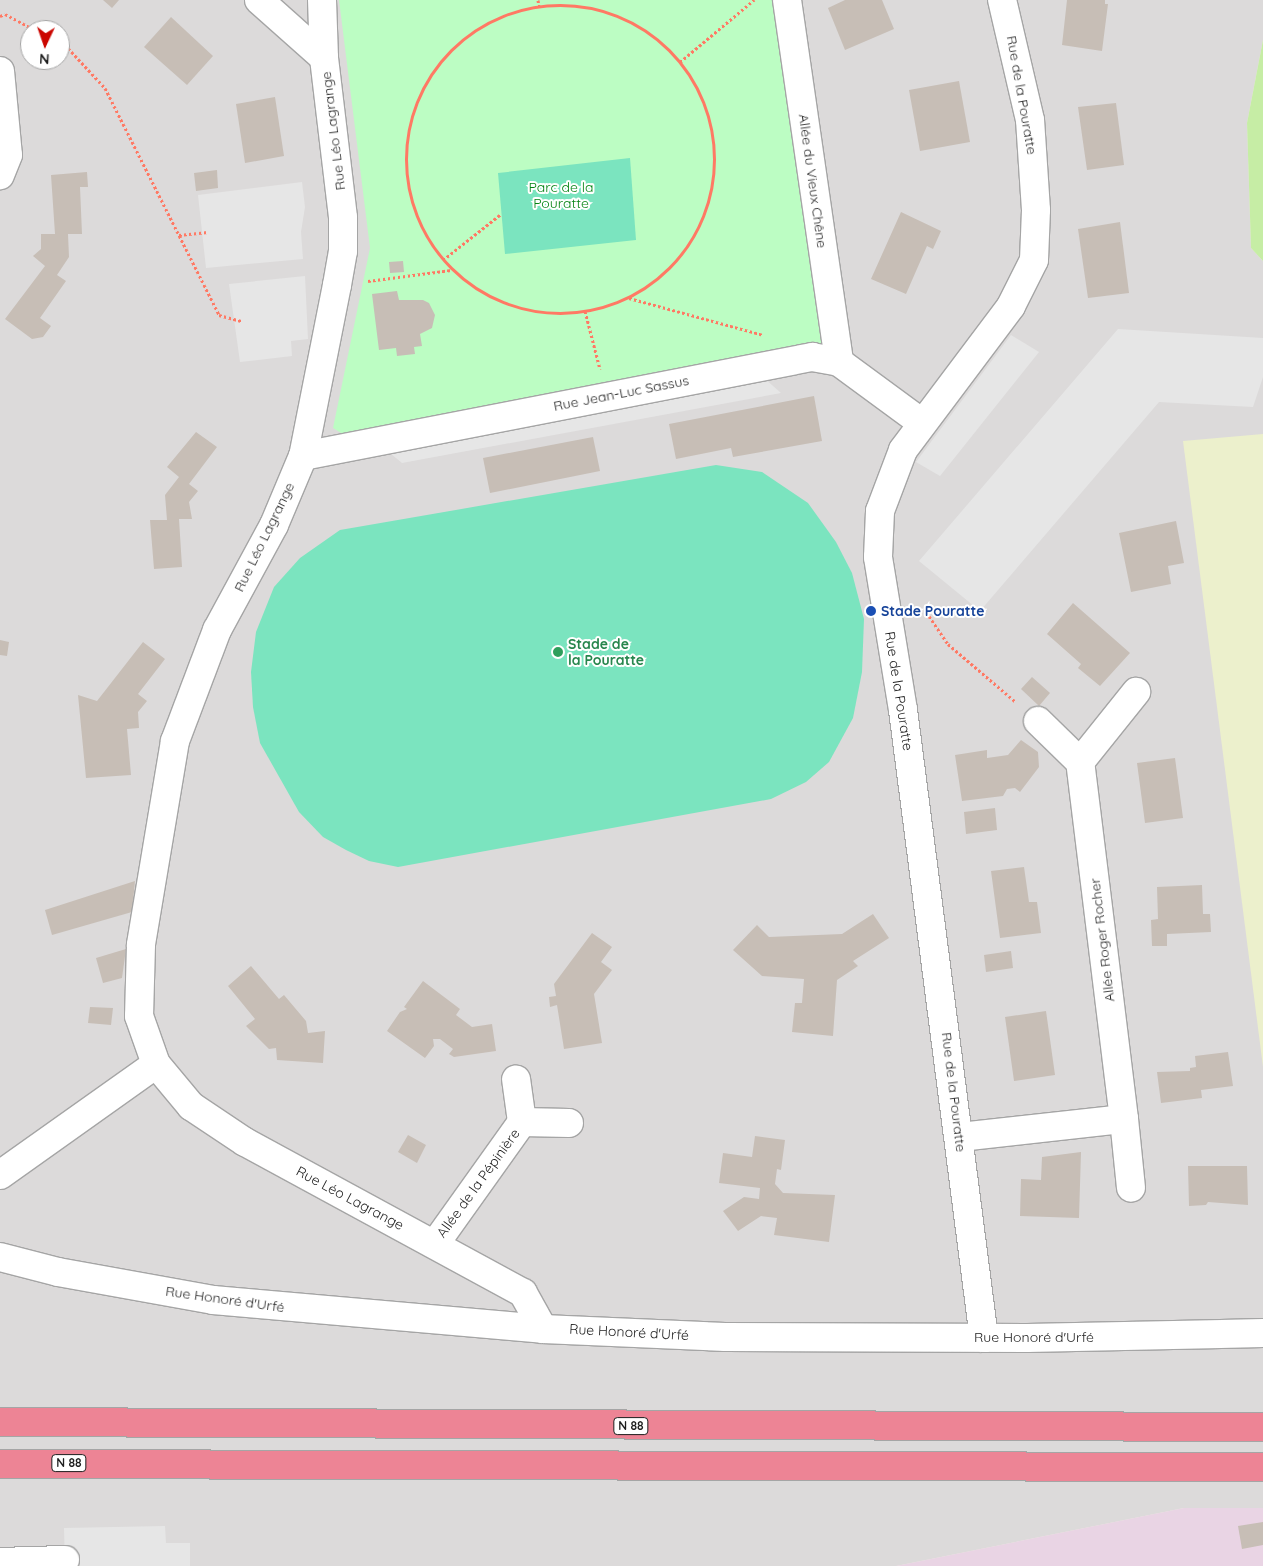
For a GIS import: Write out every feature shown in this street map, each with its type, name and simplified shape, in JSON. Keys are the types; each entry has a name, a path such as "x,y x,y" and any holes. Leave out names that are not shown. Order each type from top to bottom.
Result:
{"highway":[{"name":"N 88","path":"0,1422 1263,1427"},
{"path":"0,1475 138,1463"},
{"name":"N 88","path":"0,1464 1263,1467"}],"street":[{"path":"259,0 324,58"},
{"name":"Rue Léo Lagrange","path":"322,0 324,58 343,218 343,252 304,456 274,525 217,630 175,741 141,945 139,1016 156,1064 191,1106 245,1142 523,1293 542,1328"},
{"name":"Allée du Vieux Chêne","path":"787,0 839,362"},
{"name":"Rue de la Pouratte","path":"984,1338 960,1137 904,710 878,557 880,512 888,481 902,450 1011,306 1034,260 1036,210 1030,120 1002,0"},
{"path":"0,71 8,155 0,175"},
{"name":"Rue Jean-Luc Sassus","path":"304,456 606,395 812,357 839,362 922,423"},
{"path":"1038,720 1080,762 1136,692"},
{"name":"Allée Roger Rocher","path":"1080,762 1132,1188"},
{"path":"0,1176 156,1064"},
{"name":"Allée de la Pépinière","path":"435,1244 522,1122 516,1079"},
{"path":"960,1137 1124,1119"},
{"name":"Allée de la Pépinière","path":"522,1122 569,1124"},
{"name":"Rue Honoré d'Urfé","path":"0,1257 58,1272 213,1300 542,1328 726,1337 984,1338 1263,1333"},
{"path":"0,1562 65,1560"}],"path":[{"path":"538,0 539,6"},
{"path":"680,62 754,0"},
{"path":"539,6 579,6 617,16 651,34 680,62 703,101 714,146 711,192 695,235 666,271 629,298 585,311 537,312 491,298 452,270 443,260 418,221 405,174 408,127 421,92 454,46 494,19 539,6"},
{"path":"0,16 5,14 20,22"},
{"path":"70,50 106,88 219,315 242,321"},
{"path":"443,260 501,214"},
{"path":"179,235 208,232"},
{"path":"337,285 452,270"},
{"path":"629,298 766,336"},
{"path":"585,311 606,395"},
{"path":"929,616 948,644 1038,720"}],"shaded area":[{"path":"0,0 1263,0 1263,40 1247,123 1251,248 1263,261 1263,1508 1184,1508 896,1566 0,1566"},
{"path":"302,182 305,207 301,232 303,259 206,268 198,195"},
{"path":"305,276 308,339 291,341 292,356 240,362 229,284"},
{"path":"1118,329 1263,338 1263,377 1253,407 1159,402 980,611 919,561"},
{"path":"1011,335 1039,352 940,476 916,462"},
{"path":"756,371 781,393 402,463 379,444"},
{"path":"1184,1508 1263,1508 1263,1566 896,1566"},
{"path":"165,1526 166,1543 190,1543 190,1566 65,1566 64,1528"}],"green space":[{"name":"Parc de la Pouratte","path":"339,0 773,0 825,343 346,436 333,428 370,248"},
{"path":"1263,40 1263,261 1251,248 1247,123"},
{"path":"630,158 636,240 505,254 498,173"},
{"path":"1263,434 1263,1067 1183,441"},
{"name":"Stade de la Pouratte","path":"716,465 762,472 808,503 836,542 852,573 864,619 862,672 853,718 829,762 806,782 771,799 398,867 369,861 346,850 323,837 299,812 260,743 253,707 251,672 256,632 274,587 300,558 340,530"}],"building":[{"path":"103,0 119,0 112,8"},
{"path":"845,0 882,0 894,29 845,50 828,8"},
{"path":"1067,0 1105,0 1105,4 1108,4 1102,51 1062,45"},
{"path":"171,17 213,56 187,85 144,47"},
{"path":"959,81 970,142 920,151 909,90"},
{"path":"275,97 284,156 245,163 236,104"},
{"path":"1116,103 1124,165 1087,170 1078,107"},
{"path":"217,170 218,188 196,191 194,173"},
{"path":"87,172 88,187 80,187 82,234 68,234 69,257 57,275 66,281 40,318 51,326 43,337 32,339 5,319 45,266 33,256 41,249 41,234 55,234 51,175"},
{"path":"901,212 941,231 933,249 927,246 906,294 871,279"},
{"path":"1120,222 1129,293 1088,298 1078,229"},
{"path":"403,261 404,272 390,273 389,262"},
{"path":"397,291 399,300 423,300 429,303 435,315 432,328 420,334 422,346 414,347 415,354 397,356 396,348 379,350 372,294"},
{"path":"814,396 822,441 733,457 731,448 676,459 669,424"},
{"path":"196,432 217,447 189,484 198,491 189,502 192,519 179,519 182,567 154,569 150,520 167,520 165,495 179,477 167,467"},
{"path":"593,437 600,471 490,493 483,458"},
{"path":"1176,521 1184,563 1168,566 1171,584 1131,592 1119,533"},
{"path":"1073,603 1130,653 1100,686 1078,668 1081,664 1047,634"},
{"path":"0,640 9,642 7,656 0,655"},
{"path":"143,642 165,659 138,694 147,701 138,712 139,728 127,729 131,775 86,778 78,695 97,701"},
{"path":"1032,677 1050,693 1039,706 1021,689"},
{"path":"1021,740 1038,752 1039,767 1020,792 1015,788 1007,789 1003,796 962,801 955,755 987,750 987,758 1008,755"},
{"path":"1175,758 1183,818 1145,823 1137,763"},
{"path":"995,808 997,830 966,834 964,812"},
{"path":"1024,867 1029,902 1037,902 1041,933 1000,938 991,871"},
{"path":"135,881 132,912 52,935 45,910"},
{"path":"1202,885 1203,914 1210,914 1211,932 1167,934 1167,946 1152,946 1151,920 1158,919 1157,887"},
{"path":"873,914 889,938 853,961 858,966 837,980 833,1036 792,1032 795,1003 802,1003 804,979 762,976 733,950 757,925 769,937 842,934"},
{"path":"592,933 612,947 601,962 612,970 594,994 602,1043 564,1049 557,1005 550,1007 549,997 556,996 554,984"},
{"path":"126,949 122,978 103,983 96,958"},
{"path":"1011,951 1013,968 986,972 984,955"},
{"path":"251,966 279,999 284,995 306,1021 308,1033 325,1031 323,1063 277,1060 276,1048 269,1049 246,1026 255,1019 228,986"},
{"path":"423,981 460,1009 456,1015 472,1027 492,1024 496,1051 454,1057 449,1054 453,1049 440,1039 433,1039 434,1046 425,1058 387,1031 400,1012 407,1009 404,1007"},
{"path":"90,1007 113,1008 111,1025 88,1023"},
{"path":"1046,1011 1055,1075 1014,1081 1005,1017"},
{"path":"1228,1052 1233,1086 1201,1090 1202,1098 1161,1103 1157,1072 1190,1071 1190,1068 1196,1067 1195,1056"},
{"path":"408,1135 426,1145 417,1163 398,1152"},
{"path":"755,1136 785,1140 781,1170 777,1169 775,1184 783,1193 835,1195 829,1242 774,1235 777,1218 761,1216 738,1231 723,1211 744,1197 759,1199 760,1188 719,1183 723,1153 752,1157"},
{"path":"1081,1152 1079,1218 1020,1216 1021,1179 1041,1180 1042,1157"},
{"path":"1188,1166 1247,1166 1248,1205 1208,1202 1206,1205 1189,1206"},
{"path":"1263,1522 1263,1545 1242,1549 1238,1526"}],"place":[{"name":"Stade Pouratte","path":"871,611"},
{"name":"Stade de la Pouratte","path":"558,652"}]}
